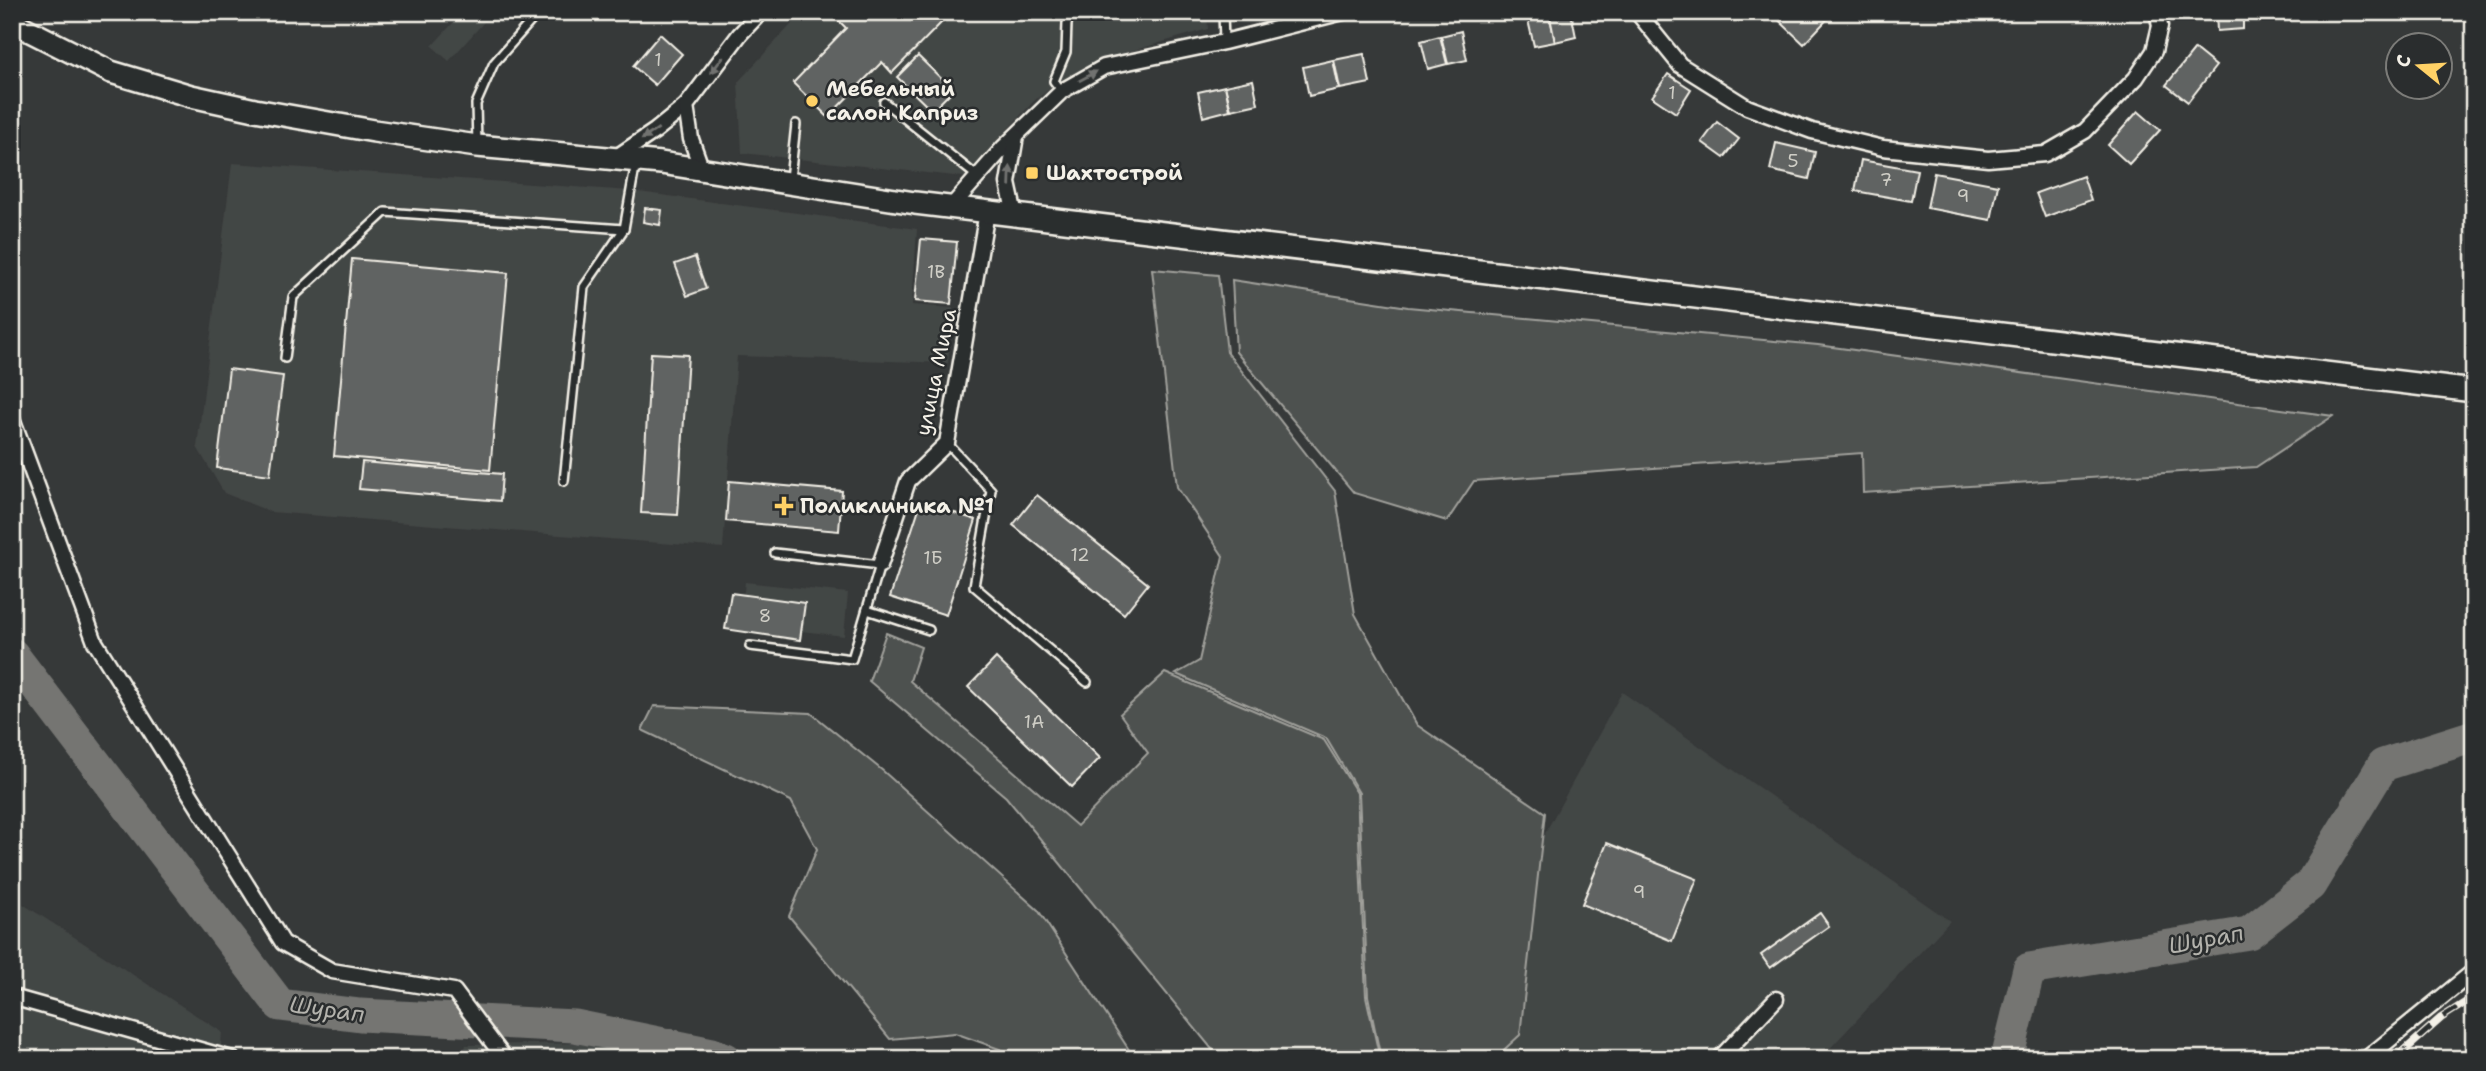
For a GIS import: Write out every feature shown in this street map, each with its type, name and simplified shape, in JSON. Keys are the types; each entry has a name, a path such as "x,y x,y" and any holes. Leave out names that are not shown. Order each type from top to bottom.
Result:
{"main road":[{"path":"12,22 111,72 191,96 374,131 477,146 702,170 987,212 2474,391"}],"street":[{"path":"612,160 687,106 740,34 761,12"},
{"path":"951,207 1016,136 1062,91 1104,67 1224,42 1343,12"},
{"path":"1637,12 1680,65 1747,107 1812,131 1883,148 1988,159 2045,154 2085,131 2136,78 2154,51 2160,26 2157,12"},
{"path":"687,106 691,139 702,170"},
{"path":"1016,136 1009,183 1016,215"},
{"name":"улица Мира","path":"880,565 908,481 947,443 987,212"},
{"path":"12,418 94,642 282,943 332,971 454,991 501,1053"},
{"path":"2365,1059 2474,971"},
{"path":"12,997 232,1059"},
{"path":"1718,1059 1776,999"}],"lane":[{"path":"477,146 477,104 494,63 539,12"},
{"path":"1062,91 1054,82 1066,52 1067,23 1073,12"},
{"path":"1223,12 1224,42"},
{"path":"884,102 978,177"},
{"path":"789,183 796,124"},
{"path":"564,481 584,287 624,229 636,162"},
{"path":"285,358 293,297 385,212 624,229"},
{"path":"947,443 991,491 974,586 1087,682"},
{"path":"750,646 852,659 880,565 775,554"},
{"path":"867,610 929,630"}],"path":[{"path":"1239,19 1267,12"}],"shaded area":[{"path":"463,12 493,12 449,61 432,46"},
{"path":"803,12 1207,12 1208,29 1104,59 1057,83 1034,101 1003,134 973,178 742,153 738,82"},
{"path":"232,163 631,191 917,229 912,305 953,308 948,363 737,356 723,548 271,512 224,493 197,447"},
{"path":"1152,269 1218,275 1227,352 1335,491 1355,614 1417,725 1545,813 1520,1035 1494,1059 1381,1059 1368,996 1359,793 1326,738 1176,674 1199,661 1223,556 1177,487"},
{"path":"1232,280 1408,307 1818,345 2333,416 2256,467 1863,493 1862,453 1474,481 1447,521 1354,493 1236,352"},
{"path":"745,582 848,593 844,636 740,624"},
{"path":"886,633 921,647 910,681 1077,826 1148,753 1120,714 1165,673 1324,740 1357,793 1366,996 1380,1059 1220,1059 1006,797 869,681"},
{"path":"1622,692 1950,921 1820,1059 1422,1059"},
{"path":"654,706 811,713 883,771 1038,910 1135,1059 1027,1059 955,1033 890,1039 789,916 817,849 791,801 642,730"},
{"path":"12,897 222,1032 220,1059 12,1059"},
{"path":"587,1043 653,1059 462,1059 466,1045"}],"building":[{"path":"848,12 936,12 944,20 892,73 882,62 828,117 793,83 846,28 839,21"},
{"path":"1549,12 1555,42 1534,46 1527,16"},
{"path":"1549,12 1571,12 1576,37 1555,42"},
{"path":"1770,12 1834,12 1804,44"},
{"path":"2216,12 2243,12 2243,29 2217,31"},
{"path":"1461,31 1467,60 1448,64 1441,36"},
{"path":"660,34 682,54 655,85 633,66"},
{"path":"1440,36 1447,64 1428,69 1421,41"},
{"path":"2195,49 2216,66 2188,102 2166,85"},
{"path":"1364,54 1370,83 1340,89 1334,60"},
{"path":"918,56 953,90 932,111 897,77"},
{"path":"1333,60 1339,89 1309,96 1303,67"},
{"path":"1668,74 1691,89 1676,113 1652,97"},
{"path":"1253,80 1258,104 1231,110 1225,86"},
{"path":"1225,86 1230,110 1203,117 1198,92"},
{"path":"2138,111 2160,130 2129,164 2108,145"},
{"path":"1717,122 1739,139 1724,158 1702,142"},
{"path":"1776,143 1815,152 1809,179 1770,170"},
{"path":"1861,160 1917,170 1911,201 1855,191"},
{"path":"1934,173 1998,185 1991,220 1927,208"},
{"path":"2083,176 2091,200 2045,217 2036,193"},
{"path":"645,208 662,210 660,225 643,222"},
{"path":"921,239 957,242 951,304 915,301"},
{"path":"695,257 706,289 687,296 675,264"},
{"path":"352,259 508,273 490,470 334,456"},
{"path":"651,353 688,355 678,515 641,513"},
{"path":"229,369 283,376 270,475 217,468"},
{"path":"362,462 502,474 500,501 359,489"},
{"name":"Поликлиника №1","path":"729,481 842,491 839,531 726,521"},
{"path":"1037,495 1148,584 1124,614 1013,525"},
{"path":"921,502 976,520 946,615 890,597"},
{"path":"731,593 805,603 800,640 725,629"},
{"path":"996,658 1100,758 1072,787 968,687"},
{"path":"1607,843 1697,879 1672,941 1582,904"},
{"path":"1820,913 1829,926 1770,968 1761,955"}],"waterway":[{"name":"Шурап","path":"12,654 280,1005 360,1015 575,1026 726,1059"},
{"name":"Шурап","path":"2010,1059 2008,1055 2029,969 2249,933 2310,885 2383,765 2474,736"}],"railway":[{"path":"2395,1059 2441,1018 2474,997"}],"place":[{"name":"Мебельный салон Каприз","path":"812,101"},
{"name":"Шахтострой","path":"1032,173"},
{"name":"Поликлиника №1","path":"784,506"}]}
